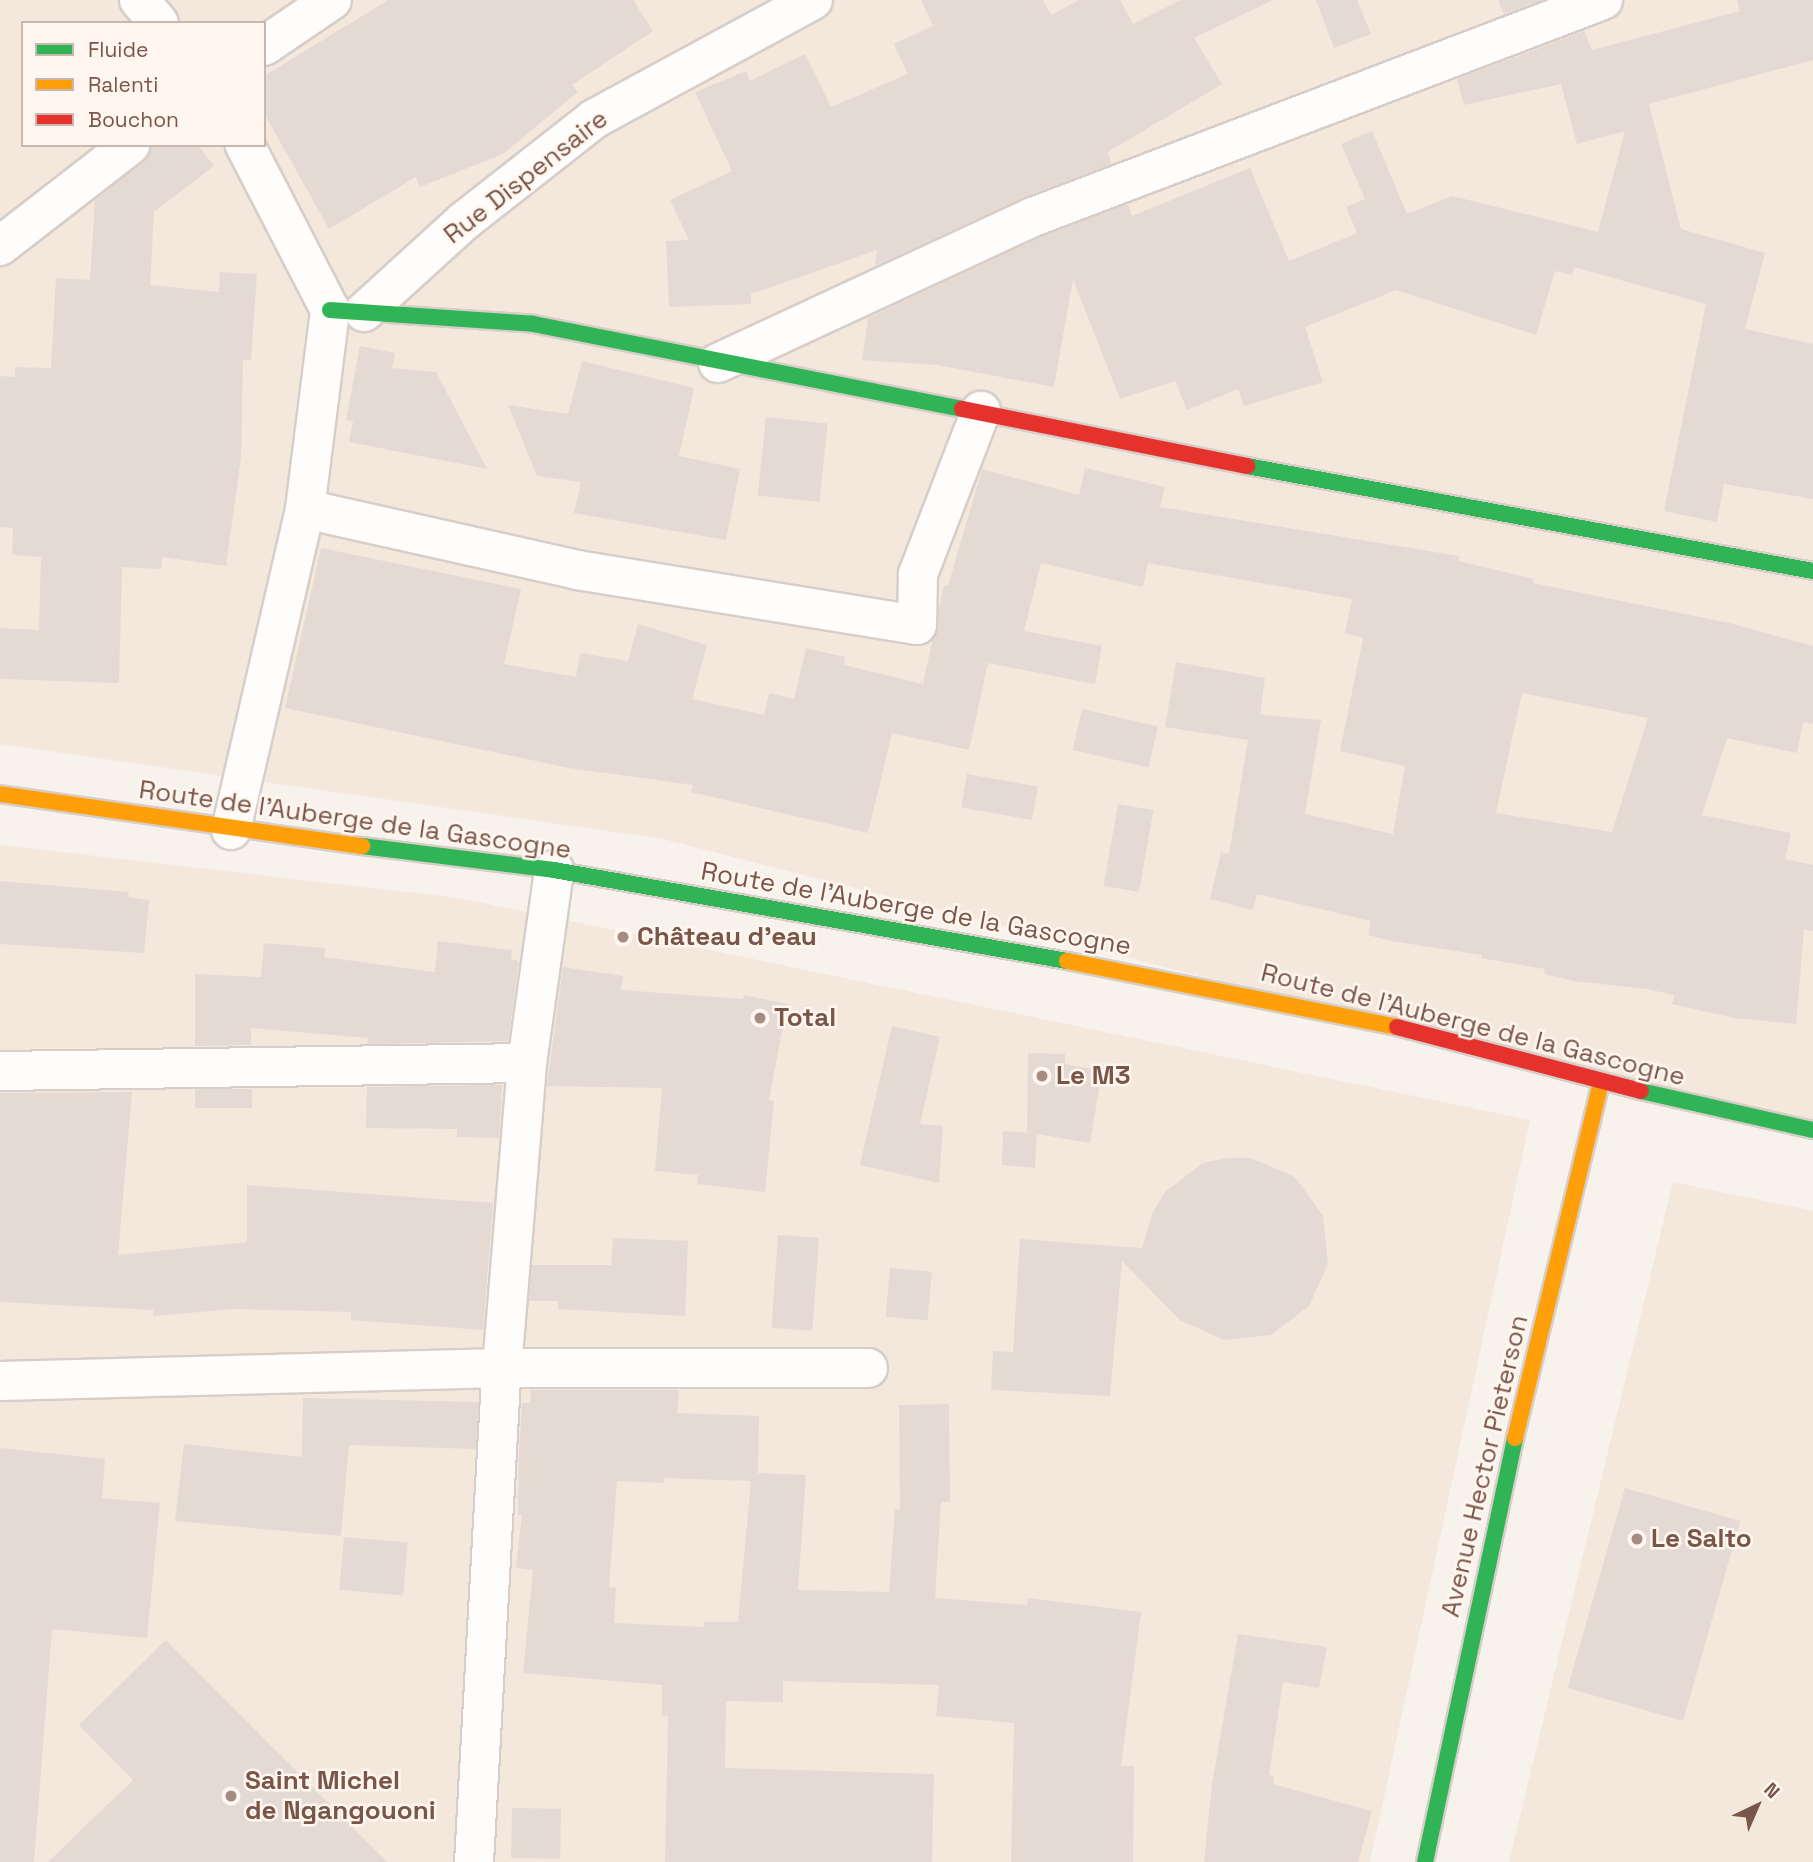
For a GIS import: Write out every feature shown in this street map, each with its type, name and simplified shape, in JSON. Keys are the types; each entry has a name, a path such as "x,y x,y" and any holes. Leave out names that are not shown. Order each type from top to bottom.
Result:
{"street":[{"path":"139,0 157,21"},
{"path":"266,45 332,0"},
{"name":"Rue Dispensaire","path":"347,311 594,119 813,0"},
{"path":"719,362 1033,217 1603,0"},
{"path":"0,246 127,147"},
{"path":"231,830 305,509 347,311 246,147"},
{"path":"347,311 533,324 1222,461 1813,571"},
{"path":"305,509 578,570 916,625 918,574 981,411"},
{"name":"Route de l'Auberge de la Gascogne","path":"0,794 231,830 554,870 1109,968 1364,1018 1601,1082 1813,1130"},
{"path":"474,1862 502,1368 527,1063 554,870"},
{"path":"0,1071 527,1063"},
{"name":"Avenue Hector Pieterson","path":"1425,1862 1522,1404 1601,1082"},
{"path":"0,1381 502,1368 868,1368"}],"shaded area":[{"path":"0,0 1813,0 1813,1132 663,839 0,744"},
{"path":"0,845 458,898 1530,1120 1370,1862 0,1862"},
{"path":"1673,1182 1813,1211 1813,1862 1509,1862"}],"building":[{"path":"388,0 633,0 653,31 572,85 578,92 503,154 420,187 416,177 329,229 266,117 266,75"},
{"path":"921,0 1043,0 1051,15 1079,0 1120,0 1133,24 1181,0 1273,0 1194,38 1222,84 1108,152 1111,164 1024,197 875,266 877,250 751,294 751,304 669,307 666,241 689,240 670,200 732,171 695,92 746,71 750,81 805,54 831,107 908,74 894,44 933,26"},
{"path":"1316,0 1357,0 1371,34 1334,48"},
{"path":"1498,0 1542,0 1504,14"},
{"path":"1737,0 1813,0 1813,60 1649,104 1681,229 1765,253 1745,329 1813,344 1813,499 1724,484 1717,522 1664,511 1706,304 1574,267 1572,275 1555,271 1536,335 1396,290 1305,327 1323,382 1244,406 1238,389 1187,410 1175,381 1120,399 1073,279 1054,387 937,365 862,360 868,318 1041,237 1128,204 1132,216 1250,168 1289,261 1357,233 1346,207 1365,199 1341,144 1372,131 1407,214 1452,196 1598,232 1625,131 1577,144 1561,84 1464,105 1457,79 1584,31 1592,50 1740,11"},
{"path":"150,147 200,147 214,166 154,212 150,285 219,292 220,272 257,274 251,360 243,360 241,458 226,566 162,557 161,569 122,567 119,683 0,679 0,628 39,630 41,557 12,555 13,528 0,527 0,376 15,377 15,367 51,368 56,278 90,280 95,200 143,162"},
{"path":"360,346 395,353 392,368 436,372 487,469 349,442 353,421 346,420"},
{"path":"582,361 694,388 679,456 740,469 726,540 574,513 581,482 537,476 508,405 568,414"},
{"path":"766,417 828,423 819,502 758,496"},
{"path":"1085,468 1165,487 1160,507 1459,556 1458,561 1534,579 1533,583 1729,623 1813,646 1813,724 1803,722 1797,753 1727,738 1702,815 1791,833 1785,859 1813,865 1813,931 1804,929 1796,1024 1734,1018 1672,1004 1674,995 1647,989 1574,981 1544,974 1545,969 1481,958 1482,955 1391,941 1368,935 1371,921 1257,894 1253,910 1210,899 1221,852 1229,854 1248,740 1165,727 1176,662 1265,678 1260,715 1321,720 1305,814 1393,834 1405,766 1340,751 1363,638 1345,633 1352,599 1148,563 1143,587 1041,563 1024,631 1102,646 1095,684 988,663 969,750 892,733 868,833 691,792 693,785 569,768 285,708 321,548 521,589 504,664 576,677 580,653 628,661 638,624 707,645 692,699 764,715 769,693 794,699 806,648 845,657 844,665 923,684 944,585 948,586 982,469 1079,495","holes":["1522,693 1648,718 1612,832 1496,813"]},
{"path":"1082,709 1158,727 1149,767 1073,750"},
{"path":"967,774 1038,787 1032,820 961,807"},
{"path":"1118,804 1153,810 1139,892 1104,886"},
{"path":"0,881 129,892 128,897 149,900 144,953 0,944"},
{"path":"438,941 512,950 511,959 519,961 508,1041 367,1044 368,1038 251,1028 251,1045 195,1046 195,974 261,977 264,943 325,948 324,957 435,972"},
{"path":"563,967 623,976 621,990 743,999 744,995 787,1004 769,1100 774,1101 765,1192 697,1184 698,1175 655,1171 662,1088 547,1086"},
{"path":"892,1026 940,1037 920,1124 943,1126 939,1183 860,1165"},
{"path":"1028,1053 1065,1054 1065,1064 1102,1071 1090,1143 1037,1134 1035,1168 1002,1165 1003,1131 1035,1133 1027,1132"},
{"path":"502,1085 499,1138 457,1137 457,1129 366,1128 367,1087"},
{"path":"195,1089 252,1089 252,1108 195,1108"},
{"path":"132,1092 118,1255 247,1242 247,1185 493,1203 483,1330 351,1320 351,1312 233,1309 154,1316 153,1310 0,1302 0,1093"},
{"path":"1227,1158 1251,1158 1295,1177 1323,1216 1328,1264 1309,1306 1271,1335 1224,1340 1180,1320 1122,1261 1110,1396 991,1390 993,1351 1013,1352 1020,1239 1142,1248 1153,1212 1165,1192 1203,1163"},
{"path":"778,1235 819,1238 812,1331 772,1328"},
{"path":"613,1238 688,1241 685,1316 558,1309 558,1301 529,1301 532,1265 611,1265"},
{"path":"890,1268 932,1272 928,1320 886,1317"},
{"path":"531,1390 679,1390 677,1413 759,1416 758,1473 806,1475 798,1590 889,1592 895,1509 900,1509 899,1405 949,1404 950,1502 941,1502 935,1598 1027,1605 1028,1598 1141,1612 1121,1766 1134,1766 1133,1862 1011,1862 1014,1723 936,1716 939,1685 783,1681 783,1702 726,1701 725,1768 934,1774 932,1862 665,1862 668,1716 662,1715 662,1685 523,1673 533,1570 516,1568 522,1515 518,1515 519,1450 522,1403 530,1403","holes":["664,1478 751,1481 738,1622 704,1622 704,1627 614,1623 616,1588 609,1587 617,1481 664,1483"]},
{"path":"303,1398 478,1402 476,1449 349,1445 341,1536 175,1521 184,1444 302,1457"},
{"path":"0,1448 105,1459 102,1498 160,1503 147,1638 52,1629 34,1862 0,1862"},
{"path":"1625,1488 1740,1521 1683,1721 1568,1688"},
{"path":"344,1537 408,1543 403,1595 339,1590"},
{"path":"1238,1634 1327,1647 1319,1688 1283,1682 1269,1775 1274,1776 1273,1784 1372,1811 1358,1862 1204,1862 1212,1785"},
{"path":"166,1640 387,1862 48,1862 133,1780 79,1725"},
{"path":"512,1808 561,1809 560,1859 511,1858"}],"traffic: fast":[{"path":"330,310 533,324 962,409"},
{"path":"1247,466 1813,571"},
{"path":"362,846 554,870 1067,961"},
{"path":"1641,1091 1813,1130"},
{"path":"1425,1862 1515,1438"}],"traffic: slow":[{"path":"0,794 362,846"},
{"path":"1067,961 1397,1027"},
{"path":"1515,1438 1601,1082"}],"traffic: jam":[{"path":"962,409 1247,466"},
{"path":"1397,1027 1641,1091"}],"place":[{"name":"Château d'eau","path":"623,937"},
{"name":"Total","path":"760,1018"},
{"name":"Le M3","path":"1042,1076"},
{"name":"Le Salto","path":"1637,1539"},
{"name":"Saint Michel de Ngangouoni","path":"231,1796"}]}
